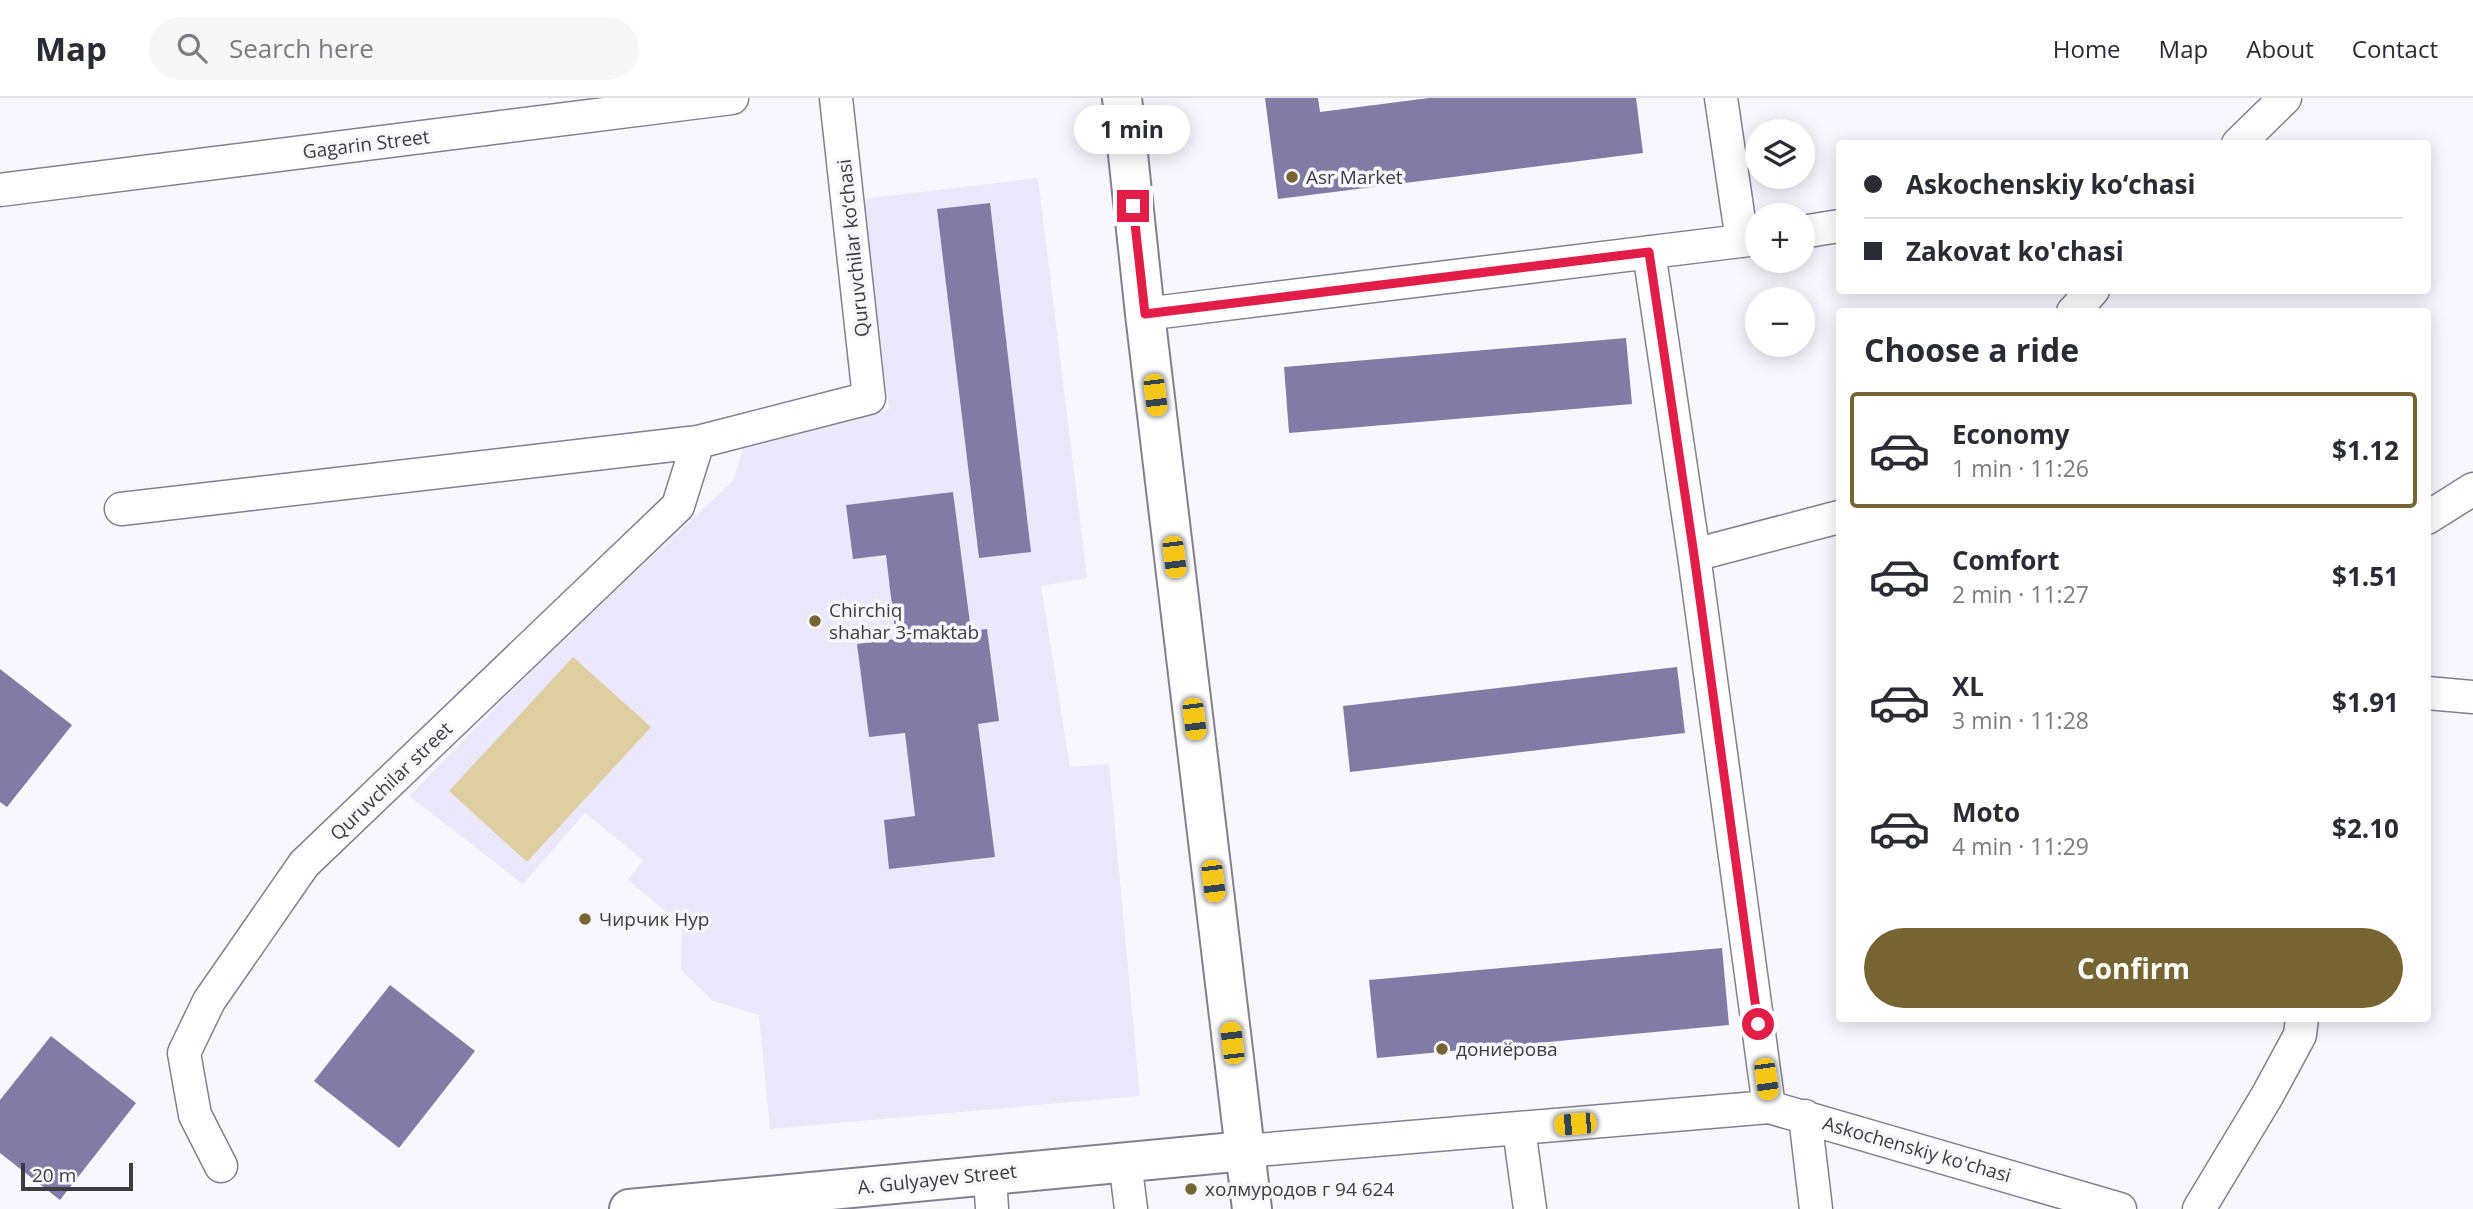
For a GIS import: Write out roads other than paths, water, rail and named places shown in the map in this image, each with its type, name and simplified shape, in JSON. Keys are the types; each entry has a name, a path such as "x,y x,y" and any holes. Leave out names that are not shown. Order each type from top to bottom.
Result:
{"main road":[{"path":"1122,98 1145,314 1252,1209"},
{"name":"A. Gulyayev Street","path":"629,1209 991,1192 1125,1161 1245,1151"}],"street":[{"name":"Gagarin Street","path":"0,190 732,98"},
{"path":"121,509 698,442 869,398 836,98"},
{"path":"1721,98 1745,216"},
{"path":"2242,140 2285,98"},
{"path":"1815,230 1836,226"},
{"path":"1145,314 1745,241"},
{"path":"1649,252 1694,555 1769,1107"},
{"path":"2077,308 2089,294"},
{"name":"Quruvchilar street","path":"221,1166 195,1115 184,1053 209,1001 304,864 678,506 698,442"},
{"path":"2431,515 2473,489"},
{"path":"1694,555 1836,518"},
{"path":"2431,693 2473,697"},
{"path":"2199,1209 2267,1096 2300,1035 2302,1022"},
{"path":"1245,1151 1769,1107 1805,1116"},
{"name":"Askochenskiy ko'chasi","path":"1816,1209 1805,1116 2120,1209"},
{"path":"1519,1129 1530,1209"},
{"path":"1125,1161 1131,1209"}],"place":[{"name":"Asr Market","path":"1292,177"},
{"name":"Chirchiq shahar 3-maktab","path":"815,621"},
{"name":"Чирчик Нур","path":"585,919"},
{"name":"дониёрова","path":"1442,1049"},
{"name":"холмуродов г 94 624","path":"1191,1189"}]}
